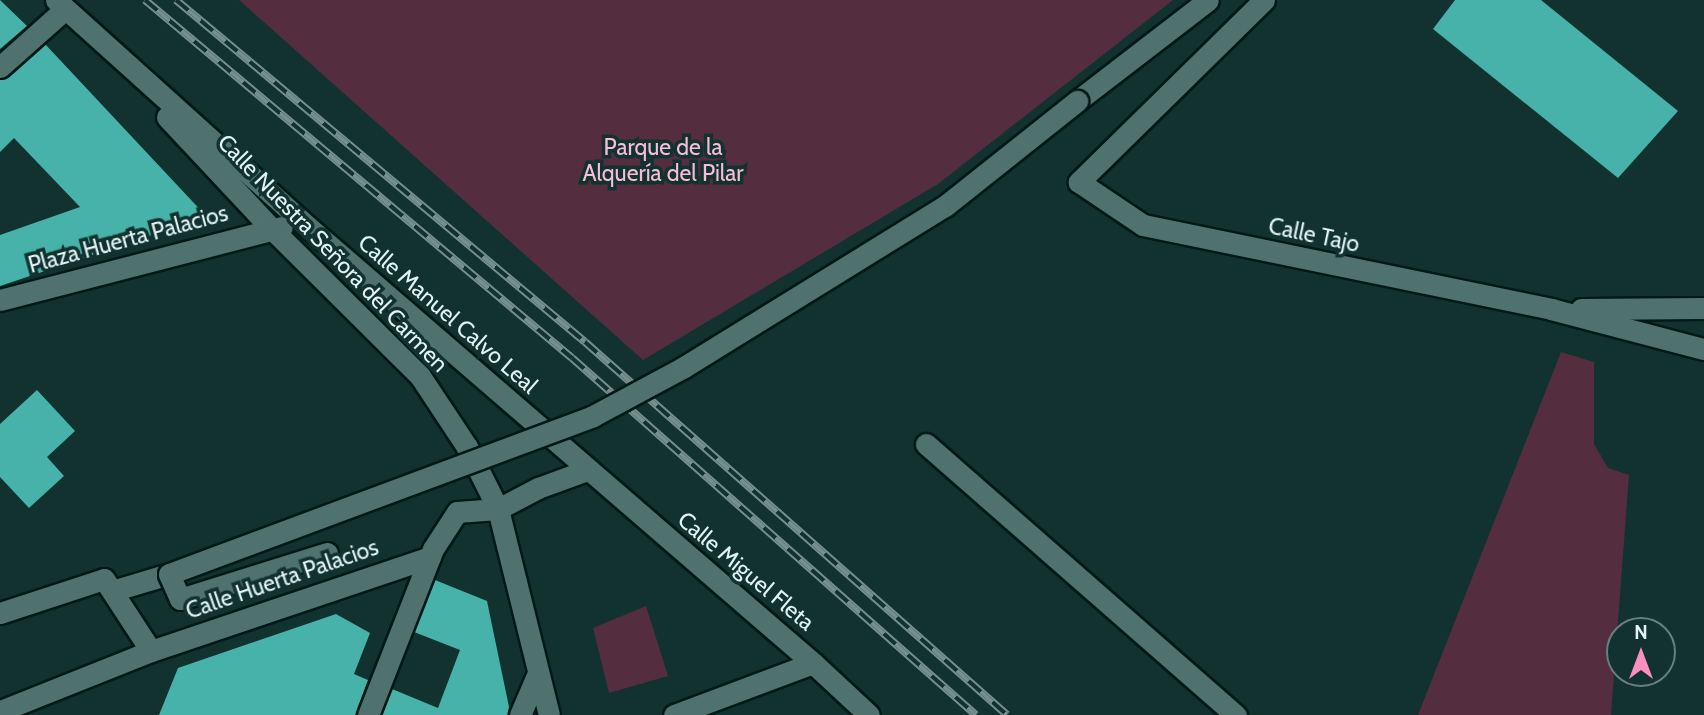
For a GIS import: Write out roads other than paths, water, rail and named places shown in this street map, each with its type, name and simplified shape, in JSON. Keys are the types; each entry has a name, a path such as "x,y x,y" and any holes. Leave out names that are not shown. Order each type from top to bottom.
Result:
{"street":[{"path":"112,591 170,574 593,416 684,367 945,206 1208,0"},
{"name":"Calle Tajo","path":"1264,0 1079,182 1143,225 1551,309 1704,349"},
{"path":"0,67 65,9"},
{"name":"Calle Manuel Calvo Leal","path":"65,9 307,226 587,470"},
{"name":"Calle Nuestra Señora del Carmen","path":"65,9 271,228 420,376 467,447 498,509 549,715"},
{"name":"Plaza Huerta Palacios","path":"0,300 271,228 307,226"},
{"name":"Calle Tajo","path":"1551,309 1704,308"},
{"path":"926,444 1236,715"},
{"path":"368,715 430,557 457,512 498,509 538,488 587,470"},
{"name":"Calle Miguel Fleta","path":"587,470 813,663 869,715"},
{"path":"170,574 180,599 327,553"},
{"name":"Calle Huerta Palacios","path":"151,651 430,557"},
{"path":"0,613 104,579 151,651 0,710"},
{"path":"674,715 813,663"},
{"path":"520,715 538,673"}],"railway":[{"path":"145,0 572,358 976,715"},
{"path":"176,0 585,342 1007,715"}],"park label":[{"name":"Parque de la Alquería del Pilar","path":"663,160"}]}
